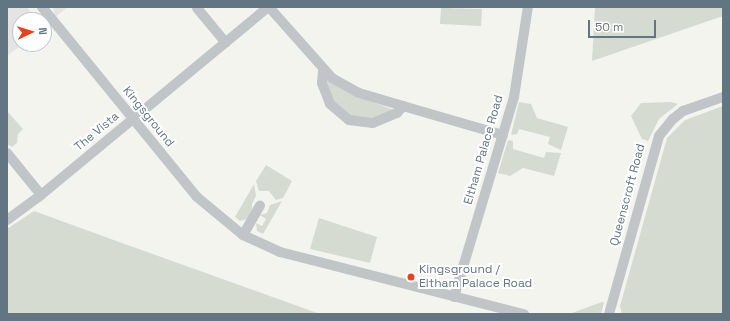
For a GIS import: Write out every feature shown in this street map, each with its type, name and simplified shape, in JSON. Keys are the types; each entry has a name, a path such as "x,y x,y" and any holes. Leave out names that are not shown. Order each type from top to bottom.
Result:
{"street":[{"name":"Kingsground","path":"42,7 197,197 243,235 280,252 524,314"},
{"name":"The Vista","path":"7,220 41,195 268,7"},
{"path":"268,7 323,71 346,87 403,106 504,136"},
{"name":"Eltham Palace Road","path":"454,297 504,136 519,72 528,7"},
{"path":"197,8 226,43"},
{"path":"323,71 322,83 330,104 349,120 373,123 397,113 403,106"},
{"name":"Queenscroft Road","path":"609,314 659,136 673,119 683,111 723,97"},
{"path":"7,153 41,195"},
{"path":"243,235 260,206"}],"shaded area":[{"path":"7,7 27,7 31,12 12,12 12,52 7,56"},
{"path":"53,7 68,7 55,17"},
{"path":"595,7 723,7 723,16 592,61"},
{"path":"441,8 482,9 481,26 440,24"},
{"path":"326,79 351,94 394,110 375,118 351,116 333,101"},
{"path":"519,102 531,104 537,118 568,127 561,150 548,144 550,137 519,129 517,134 511,135"},
{"path":"671,102 678,104 659,119 648,141 642,139 631,116 641,103"},
{"path":"723,106 723,314 622,314 620,306 667,138 685,120"},
{"path":"7,111 23,129 18,134 17,143 12,147 7,144"},
{"path":"508,140 513,141 513,149 544,158 546,152 561,153 554,176 523,168 510,176 498,173"},
{"path":"266,165 292,181 283,198 276,200 269,191 259,191 256,181"},
{"path":"254,184 256,196 252,204 252,209 247,219 240,221 235,217"},
{"path":"282,201 263,234 257,231 256,223 262,226 266,219 260,215 267,213 270,205"},
{"path":"34,211 320,314 7,314 7,229"},
{"path":"319,218 377,237 370,263 310,249"},
{"path":"604,302 601,314 569,314"}],"place":[{"name":"Kingsground / Eltham Palace Road","path":"411,277"}]}
